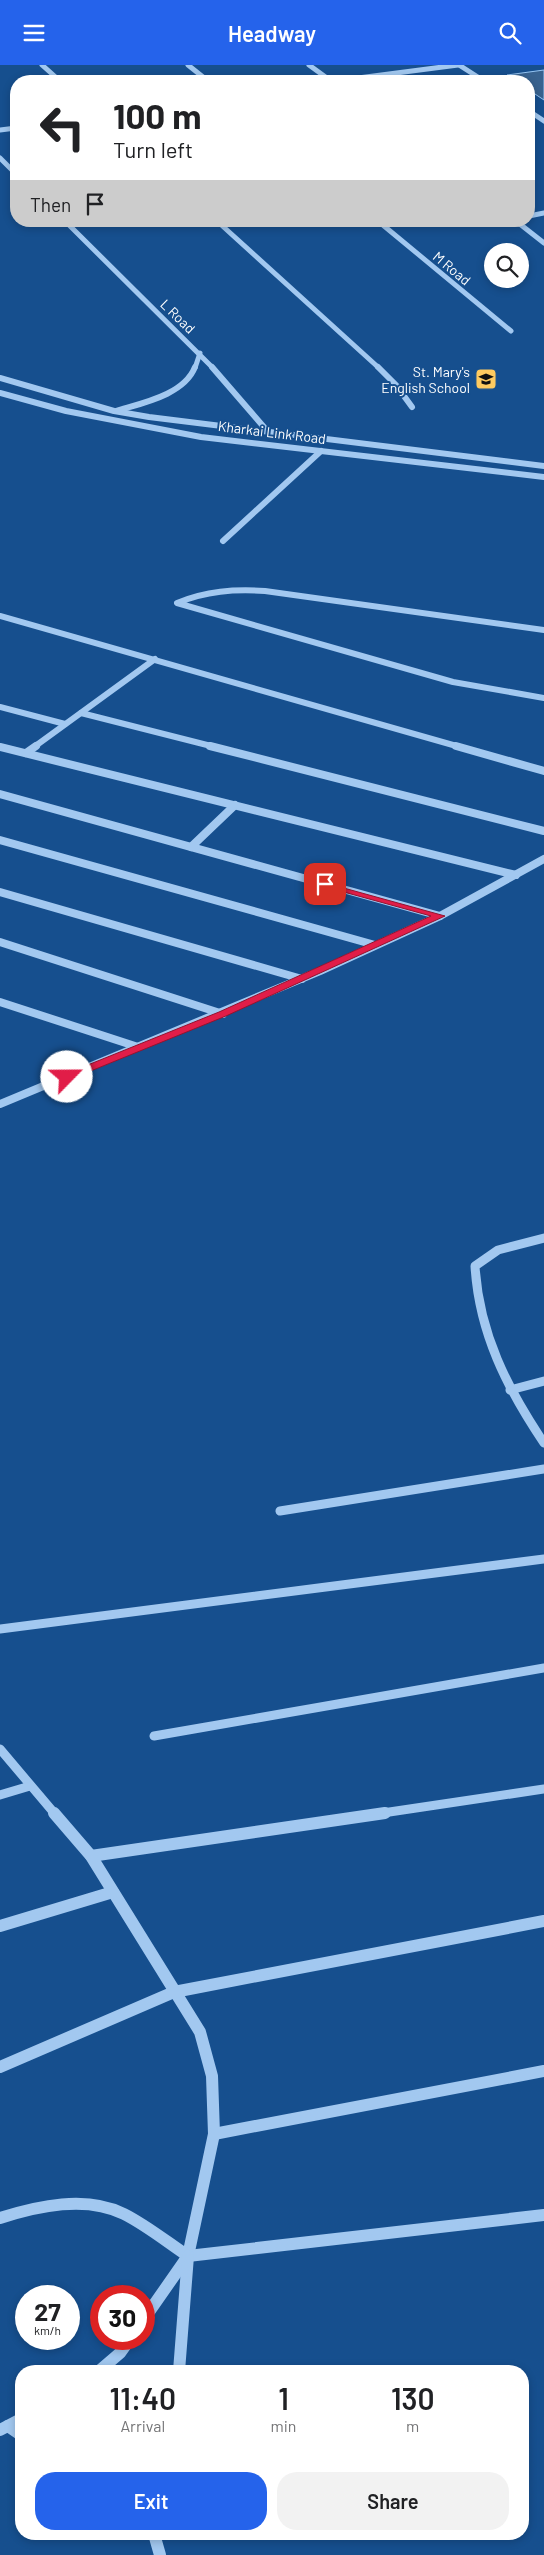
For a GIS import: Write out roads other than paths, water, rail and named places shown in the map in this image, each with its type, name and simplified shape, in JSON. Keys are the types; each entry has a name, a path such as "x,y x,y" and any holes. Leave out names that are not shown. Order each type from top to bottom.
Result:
{"street":[{"path":"42,65 53,75"},
{"path":"188,65 200,75"},
{"path":"308,65 322,75"},
{"path":"382,75 459,65 475,75"},
{"path":"0,158 10,168"},
{"name":"L Road","path":"71,227 200,353 270,433"},
{"path":"223,227 362,351 396,385 412,407"},
{"name":"M Road","path":"385,227 511,331"},
{"path":"524,227 544,243"},
{"path":"114,411 154,399 178,385 193,372 200,353"},
{"path":"0,378 114,411 270,433 544,466"},
{"name":"Kharkai Link Road","path":"0,393 95,419 160,431 544,477"},
{"path":"223,541 321,451"},
{"path":"544,630 265,591 230,588 193,595 177,603 453,682 544,698"},
{"path":"0,616 544,771"},
{"path":"26,753 155,659"},
{"path":"0,707 65,724"},
{"path":"81,713 544,831"},
{"path":"0,747 516,875"},
{"path":"0,794 440,916"},
{"path":"191,847 235,805"},
{"path":"0,840 144,883 375,945"},
{"path":"0,1104 222,1014 302,979 440,916 544,859"},
{"path":"0,892 302,979"},
{"path":"0,942 222,1014"},
{"path":"0,1002 138,1047"},
{"path":"544,1238 506,1247 484,1257 475,1266 475,1283 487,1336 520,1410 544,1443"},
{"path":"510,1390 544,1381"},
{"path":"280,1511 544,1469"},
{"path":"0,1629 544,1559"},
{"path":"154,1737 544,1668"},
{"path":"0,1749 91,1856 200,2032 208,2059 212,2077 214,2134 188,2256 179,2365"},
{"path":"0,1795 30,1786"},
{"path":"91,1856 544,1789"},
{"path":"0,1926 113,1892"},
{"path":"0,2067 174,1992 544,1921"},
{"path":"214,2134 544,2071"},
{"path":"0,2218 26,2209 82,2203 123,2213 188,2256 544,2215"},
{"path":"155,2303 188,2256"},
{"path":"106,2365 122,2350"},
{"path":"156,2540 160,2555"}],"water":[{"path":"544,70 544,100 535,94 535,75 507,75"}],"place":[{"name":"St. Mary's English School","path":"486,379"}]}
